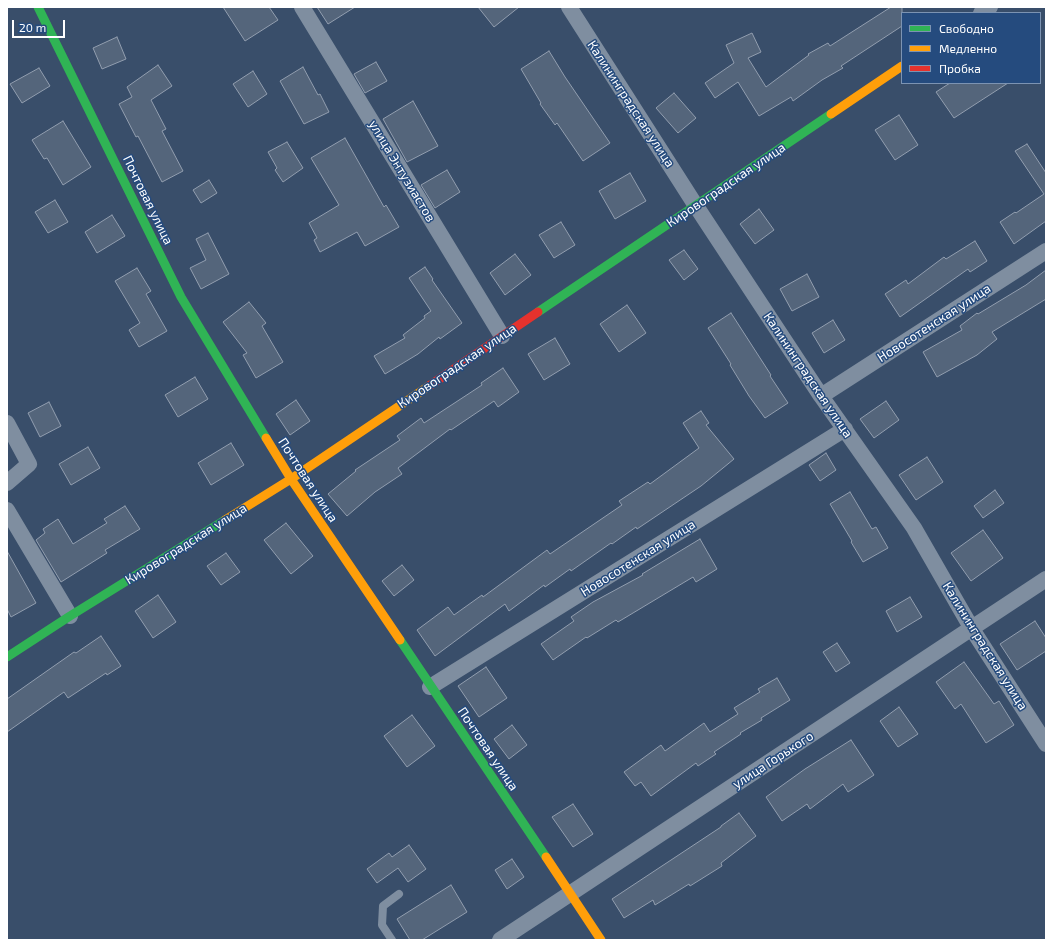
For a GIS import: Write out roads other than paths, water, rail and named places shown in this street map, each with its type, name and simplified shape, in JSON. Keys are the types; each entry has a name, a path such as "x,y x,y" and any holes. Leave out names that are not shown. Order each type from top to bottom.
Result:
{"street":[{"name":"Почтовая улица","path":"38,7 181,297 290,480 601,940"},
{"name":"улица Энтузиастов","path":"302,7 502,336"},
{"name":"Калининградская улица","path":"568,7 821,396 914,528 972,629 1046,744"},
{"name":"Кировоградская улица","path":"7,657 70,616 290,480 901,67"},
{"name":"Новосотенская улица","path":"821,396 1046,251"},
{"path":"7,424 29,464 7,483"},
{"name":"Новосотенская улица","path":"430,687 845,429"},
{"path":"7,510 70,616"},
{"name":"улица Горького","path":"500,940 1046,579"}],"lane":[{"path":"392,940 382,925 383,906 399,894"}]}
